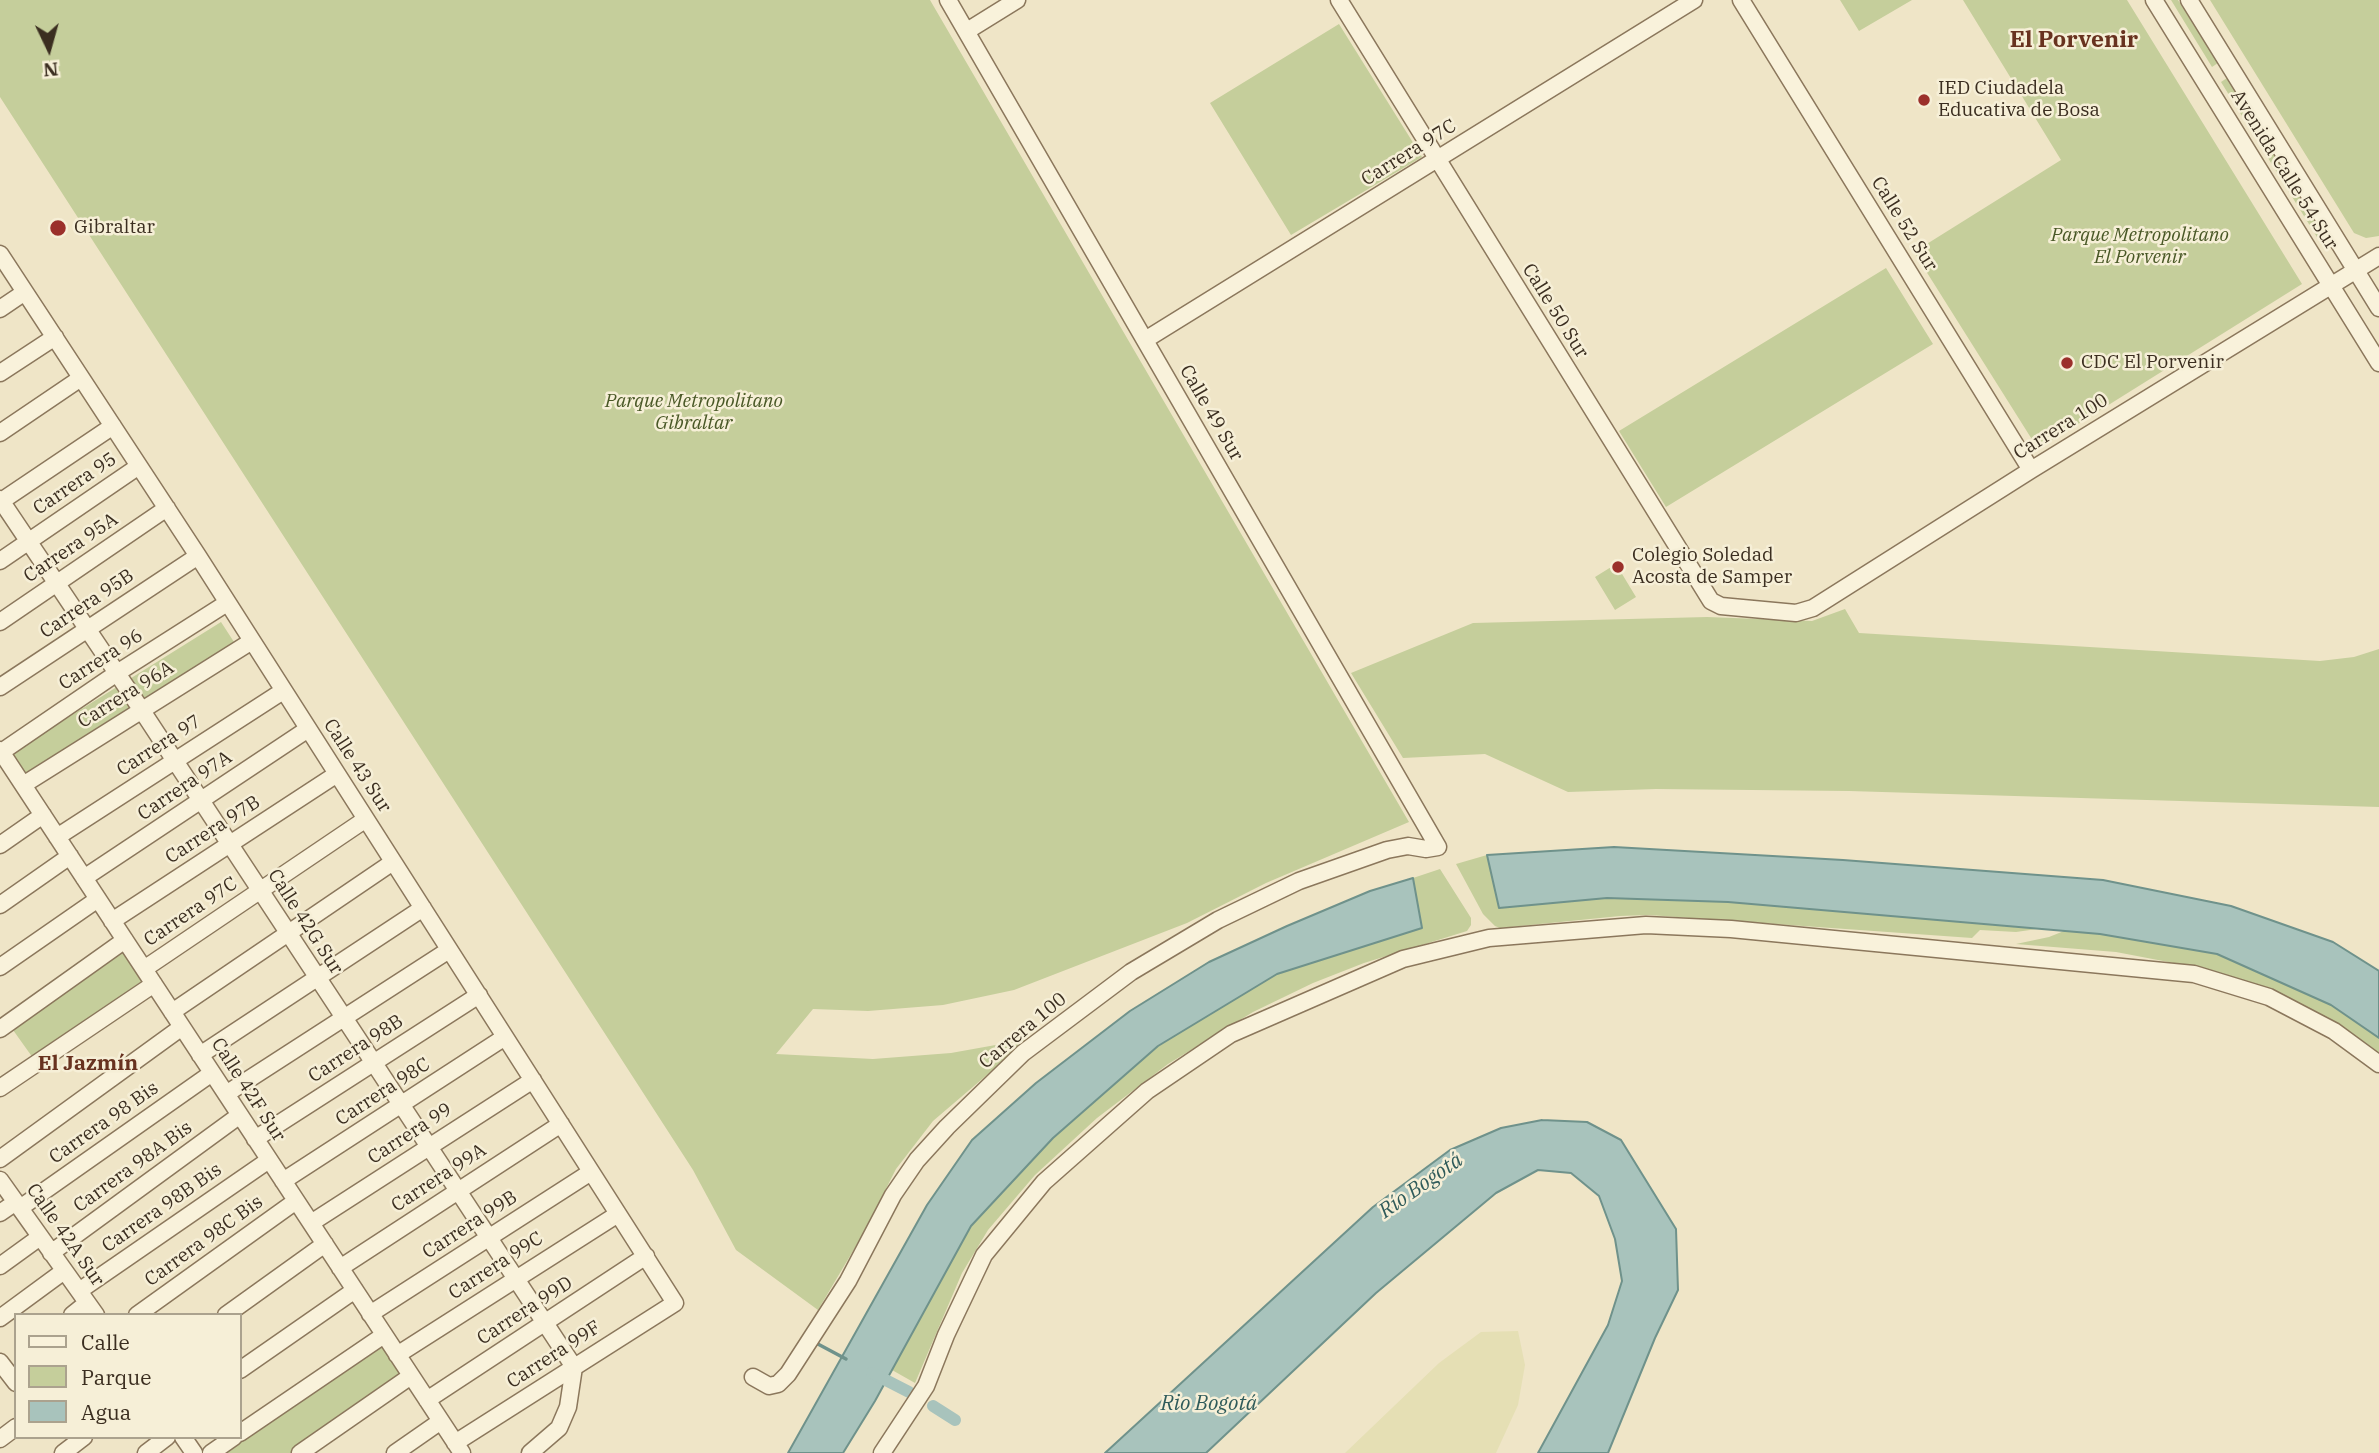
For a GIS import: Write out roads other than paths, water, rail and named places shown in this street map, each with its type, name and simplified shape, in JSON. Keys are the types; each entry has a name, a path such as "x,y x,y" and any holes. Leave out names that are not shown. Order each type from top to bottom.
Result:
{"street":[{"name":"Calle 49 Sur","path":"948,0 1438,847"},
{"path":"967,31 1017,0"},
{"name":"Calle 50 Sur","path":"1339,0 1711,601 1721,606 1759,609"},
{"name":"Carrera 97C","path":"1144,340 1694,0"},
{"name":"Calle 52 Sur","path":"1741,0 2031,470"},
{"name":"Avenida Calle 54 Sur","path":"2154,0 2379,363"},
{"name":"Avenida Calle 54 Sur","path":"2189,0 2379,308"},
{"name":"Calle 43 Sur","path":"0,254 198,556 675,1303"},
{"name":"Carrera 100","path":"1759,609 1796,612 1813,608 2379,256"},
{"path":"0,309 25,292"},
{"path":"0,373 55,337"},
{"path":"0,433 81,378"},
{"path":"0,501 113,426"},
{"name":"Carrera 95","path":"0,561 139,466"},
{"name":"Calle 42G Sur","path":"0,501 142,710 372,1064 574,1367"},
{"name":"Carrera 95A","path":"0,622 167,508"},
{"name":"Carrera 95B","path":"0,687 198,556"},
{"name":"Carrera 96","path":"1,751 227,603"},
{"name":"Carrera 96A","path":"23,785 252,641"},
{"name":"Carrera 97","path":"57,836 284,691"},
{"name":"Carrera 97A","path":"84,878 308,729"},
{"name":"Calle 42F Sur","path":"1,751 6,772 23,785 458,1448"},
{"name":"Carrera 97B","path":"112,921 337,774"},
{"path":"0,845 43,815"},
{"name":"Carrera 97C","path":"144,969 366,819"},
{"name":"Carrera 100","path":"753,1377 769,1386 778,1384 788,1374 848,1281 893,1195 917,1160 1023,1053 1131,972 1218,920 1299,881 1387,849 1408,846 1426,849 1438,847"},
{"path":"0,905 70,856"},
{"path":"172,1012 393,862"},
{"path":"0,967 98,899"},
{"path":"200,1055 423,908"},
{"path":"882,1453 926,1385 946,1335 984,1255 1044,1182 1147,1091 1231,1034 1403,960 1489,938 1646,925 1758,932 2194,974 2270,997 2334,1031 2379,1064"},
{"path":"0,1029 125,940"},
{"path":"226,1094 449,950"},
{"path":"0,1088 154,984"},
{"name":"Carrera 98B","path":"255,1139 479,995"},
{"path":"0,1159 182,1027"},
{"name":"Carrera 98C","path":"283,1181 505,1037"},
{"name":"Carrera 98 Bis","path":"0,1213 18,1205 212,1073"},
{"name":"Carrera 99","path":"311,1223 533,1080"},
{"name":"Carrera 98A Bis","path":"51,1253 240,1115"},
{"name":"Carrera 99A","path":"340,1268 561,1124"},
{"name":"Carrera 98B Bis","path":"87,1303 269,1160"},
{"name":"Carrera 99B","path":"370,1314 592,1172"},
{"name":"Calle 42A Sur","path":"0,1180 87,1303"},
{"name":"Carrera 98C Bis","path":"140,1313 296,1201"},
{"name":"Carrera 99C","path":"397,1355 618,1214"},
{"path":"0,1266 40,1237"},
{"path":"229,1313 325,1244"},
{"name":"Carrera 99D","path":"427,1400 646,1256"},
{"path":"0,1318 64,1270"},
{"path":"242,1369 355,1290"},
{"name":"Carrera 99F","path":"458,1448 574,1367 675,1303"},
{"path":"242,1432 384,1335"},
{"path":"5,1363 14,1379"},
{"path":"530,1453 559,1428 568,1407 574,1367"},
{"path":"300,1453 411,1376"},
{"path":"395,1453 441,1421"},
{"path":"66,1452 82,1439"},
{"path":"146,1453 164,1439"},
{"path":"211,1453 231,1439"}],"water":[{"path":"1614,847 1843,860 2103,880 2231,906 2333,942 2379,971 2379,1038 2331,1005 2217,954 2100,934 1728,902 1607,898 1499,908 1487,855"},
{"path":"1413,878 1422,928 1277,974 1158,1046 1053,1138 971,1226 875,1401 843,1453 788,1453 927,1205 972,1140 1036,1083 1130,1011 1209,962 1370,891"},
{"name":"Rio Bogotá","path":"1542,1120 1587,1122 1621,1140 1676,1229 1678,1290 1655,1338 1608,1453 1538,1453 1608,1325 1622,1281 1615,1239 1599,1196 1571,1173 1538,1170 1496,1193 1376,1293 1206,1453 1105,1453 1373,1207 1450,1150 1501,1128"}],"waterway":[{"path":"816,1343 846,1359"},
{"path":"872,1373 909,1392"},
{"path":"933,1406 955,1420"}],"place":[{"name":"IED Ciudadela Educativa de Bosa","path":"1924,100"},
{"name":"Gibraltar","path":"58,228"},
{"name":"CDC El Porvenir","path":"2067,363"},
{"name":"Colegio Soledad Acosta de Samper","path":"1618,567"}],"district":[{"name":"El Porvenir","path":"2074,40"},
{"name":"El Jazmín","path":"88,1064"}],"park label":[{"name":"Parque Metropolitano El Porvenir","path":"2140,247"},
{"name":"Parque Metropolitano Gibraltar","path":"694,413"}],"water label":[{"name":"Río Bogotá","path":"1421,1186"}]}
